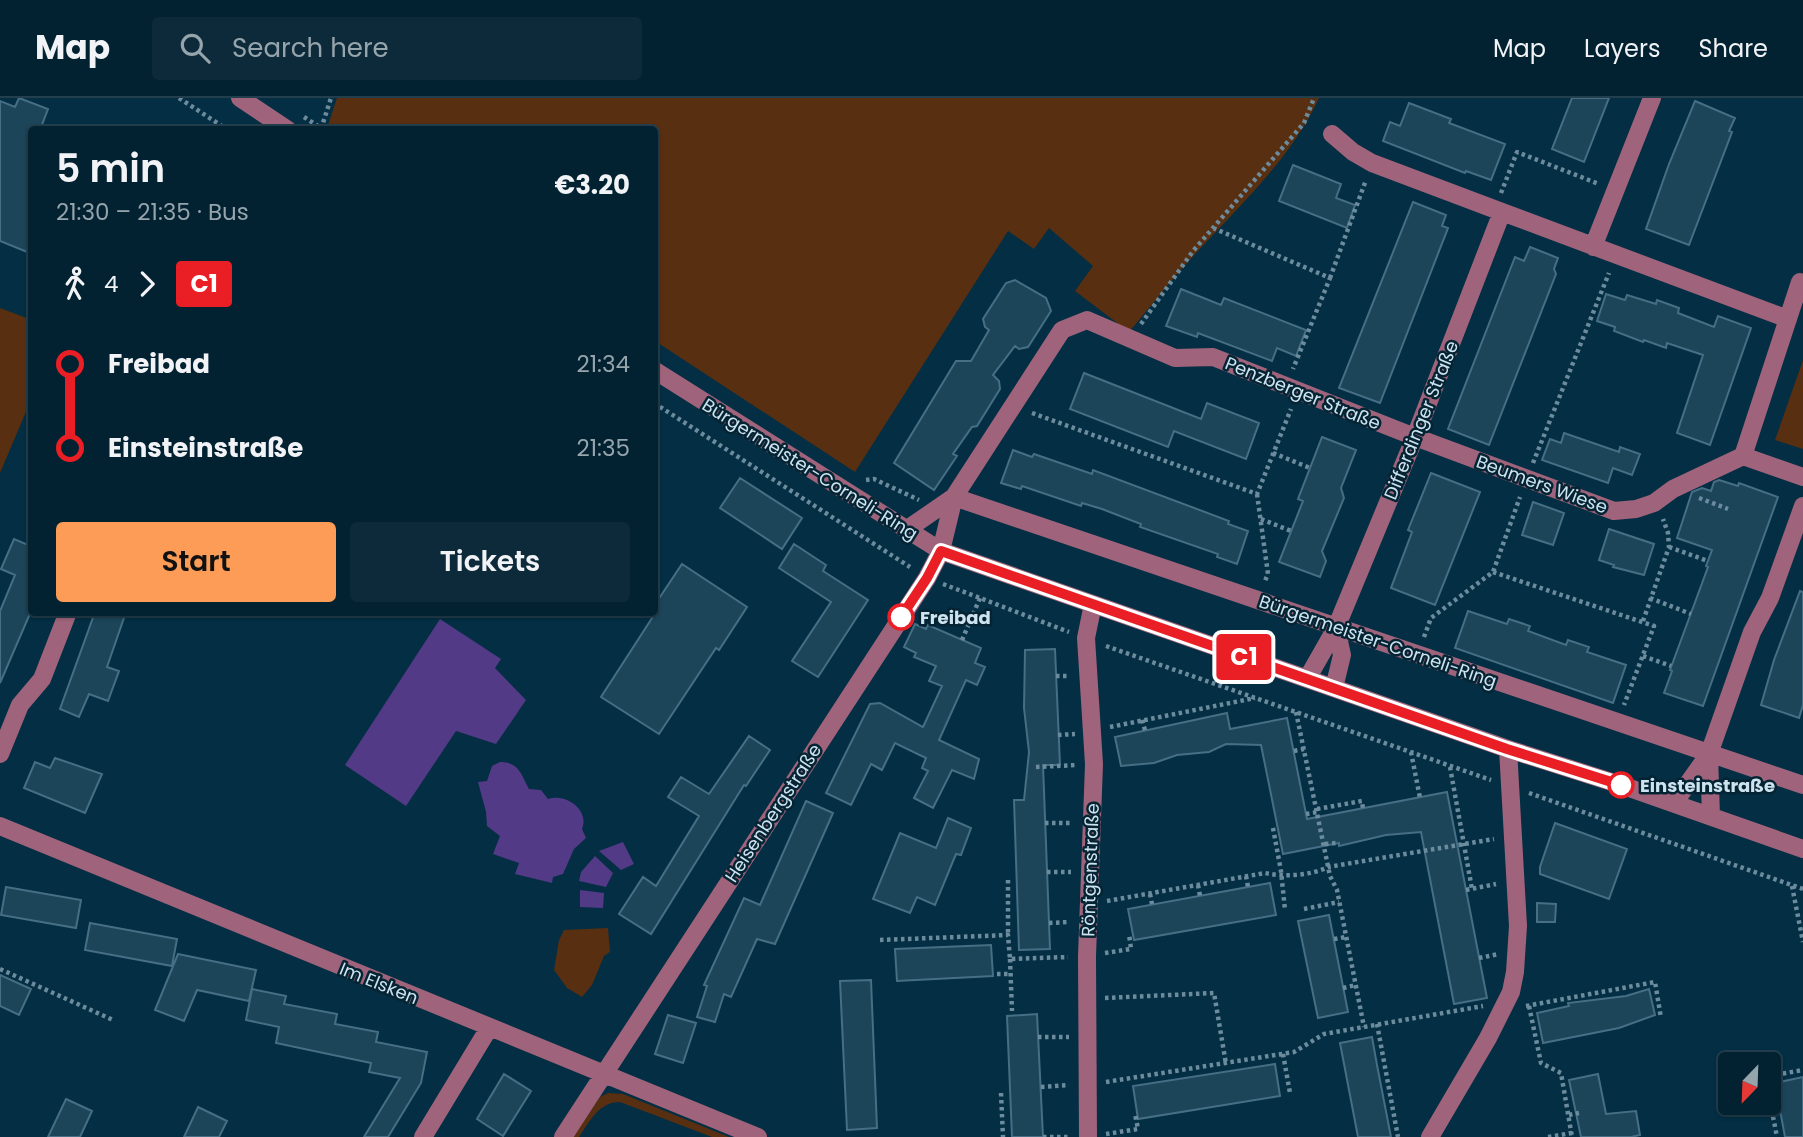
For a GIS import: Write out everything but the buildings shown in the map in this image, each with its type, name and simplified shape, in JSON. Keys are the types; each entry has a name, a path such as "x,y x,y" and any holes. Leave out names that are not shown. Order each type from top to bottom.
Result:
{"street":[{"path":"240,98 282,126"},
{"path":"1594,247 1652,98"},
{"path":"1332,134 1353,152 1372,163 1788,319"},
{"name":"Differdinger Straße","path":"1307,679 1336,628 1415,437 1499,210"},
{"path":"1803,283 1800,282 1742,456 1803,477"},
{"name":"Penzberger Straße","path":"941,551 954,497 1011,406 1062,330 1087,320 1175,358 1213,358 1415,437"},
{"name":"Bürgermeister-Corneli-Ring","path":"658,373 941,551 1507,749 1674,803 1803,849"},
{"name":"Beumers Wiese","path":"1415,437 1614,510 1636,509 1654,503 1673,489 1742,456"},
{"name":"Penzberger Straße","path":"906,530 954,497"},
{"name":"Bürgermeister-Corneli-Ring","path":"954,497 1803,785"},
{"path":"1674,803 1709,754 1752,632 1770,598 1803,506"},
{"name":"Heisenbergstraße","path":"563,1137 927,578 941,551"},
{"name":"Röntgenstraße","path":"1088,1137 1087,956 1094,764 1086,638 1093,604"},
{"path":"0,754 20,705 42,679 66,616"},
{"name":"Differdinger Straße","path":"1334,688 1342,655 1336,628"},
{"path":"1430,1137 1488,1038 1511,992 1517,956 1507,749"},
{"path":"1709,754 1710,816"},
{"name":"Im Elsken","path":"0,826 758,1137"},
{"path":"422,1137 489,1028"}],"path":[{"path":"178,98 222,126"},
{"path":"322,126 331,98"},
{"path":"1130,338 1193,251 1304,123 1314,98"},
{"path":"1499,210 1517,152 1616,191"},
{"path":"1258,600 1268,573 1257,494 1372,163"},
{"path":"1213,228 1330,278"},
{"path":"658,406 927,578 1086,638 1803,889"},
{"path":"1011,406 1257,494"},
{"path":"1273,453 1310,468"},
{"path":"834,484 874,479 923,502 954,497"},
{"path":"1643,621 1669,547 1668,533 1654,503"},
{"path":"1261,519 1291,531"},
{"path":"1669,547 1708,561"},
{"path":"1493,572 1654,626 1618,723"},
{"path":"962,640 980,598"},
{"path":"1650,598 1691,614"},
{"path":"1643,656 1671,666"},
{"path":"1092,731 1256,698"},
{"path":"1198,709 1200,719"},
{"path":"1296,712 1364,1027"},
{"path":"1142,720 1145,730"},
{"path":"1294,751 1304,749"},
{"path":"1411,752 1420,798"},
{"path":"1036,768 1094,764"},
{"path":"1450,766 1469,889 1515,881"},
{"path":"1306,814 1362,801 1363,808"},
{"path":"1045,823 1092,823"},
{"path":"1273,828 1285,910"},
{"path":"1089,905 1265,873 1281,877 1511,836"},
{"path":"1325,844 1336,843"},
{"path":"1246,876 1248,887"},
{"path":"1008,880 1012,1011"},
{"path":"1198,885 1200,896"},
{"path":"1792,885 1803,942"},
{"path":"1150,894 1153,904"},
{"path":"1304,909 1339,902"},
{"path":"880,940 1008,934"},
{"path":"1010,959 1087,956 1131,949 1129,934"},
{"path":"967,936 967,946"},
{"path":"1334,939 1346,937"},
{"path":"919,939 919,948"},
{"path":"0,969 113,1020"},
{"path":"997,974 1010,974"},
{"path":"1041,1087 1088,1084 1226,1064 1294,1052 1324,1034 1506,1003 1529,1006 1655,982 1661,1018"},
{"path":"1343,988 1356,985"},
{"path":"1620,989 1621,996"},
{"path":"1088,998 1214,993 1226,1064"},
{"path":"1564,999 1565,1007"},
{"path":"1529,1006 1541,1063 1561,1073 1572,1135 1548,1137"},
{"path":"1377,1024 1398,1137"},
{"path":"1038,1037 1088,1038"},
{"path":"1283,1054 1290,1093"},
{"path":"1250,1059 1251,1068"},
{"path":"1377,1065 1384,1064"},
{"path":"1204,1067 1205,1075"},
{"path":"1782,1074 1803,1070"},
{"path":"1155,1075 1156,1083"},
{"path":"1001,1093 1003,1137"},
{"path":"1569,1115 1579,1113"},
{"path":"1772,1115 1777,1137"},
{"path":"1388,1119 1395,1119"}],"shaded area":[{"path":"337,98 1319,98 1308,120 1281,160 1129,332 1075,291 1093,266 1049,228 1034,249 1008,231 855,472 658,343 658,126 328,126"},
{"path":"0,308 28,318 28,407 0,473"},
{"path":"1803,360 1803,449 1775,440"},
{"path":"440,619 501,659 495,668 526,700 496,744 456,731 406,806 345,765"},
{"path":"500,762 515,767 529,789 541,790 548,799 562,798 574,804 582,815 582,829 586,838 574,849 563,874 553,877 552,883 515,874 519,863 493,854 500,836 487,826 478,782 487,781 492,766"},
{"path":"623,842 634,864 621,870 599,851"},
{"path":"595,856 613,873 606,887 579,881 581,872"},
{"path":"580,890 604,893 603,908 580,907"},
{"path":"608,928 610,952 604,956 592,985 582,997 567,988 554,970 559,940 564,930"},
{"path":"608,1093 623,1094 729,1137 712,1137 620,1102 606,1105 591,1119 579,1137 573,1137 600,1097"}],"bus line":[{"name":"C1","path":"901,617 941,551 1507,749 1621,785"}],"place":[{"name":"Freibad","path":"901,617"},
{"name":"Einsteinstraße","path":"1621,785"}]}
